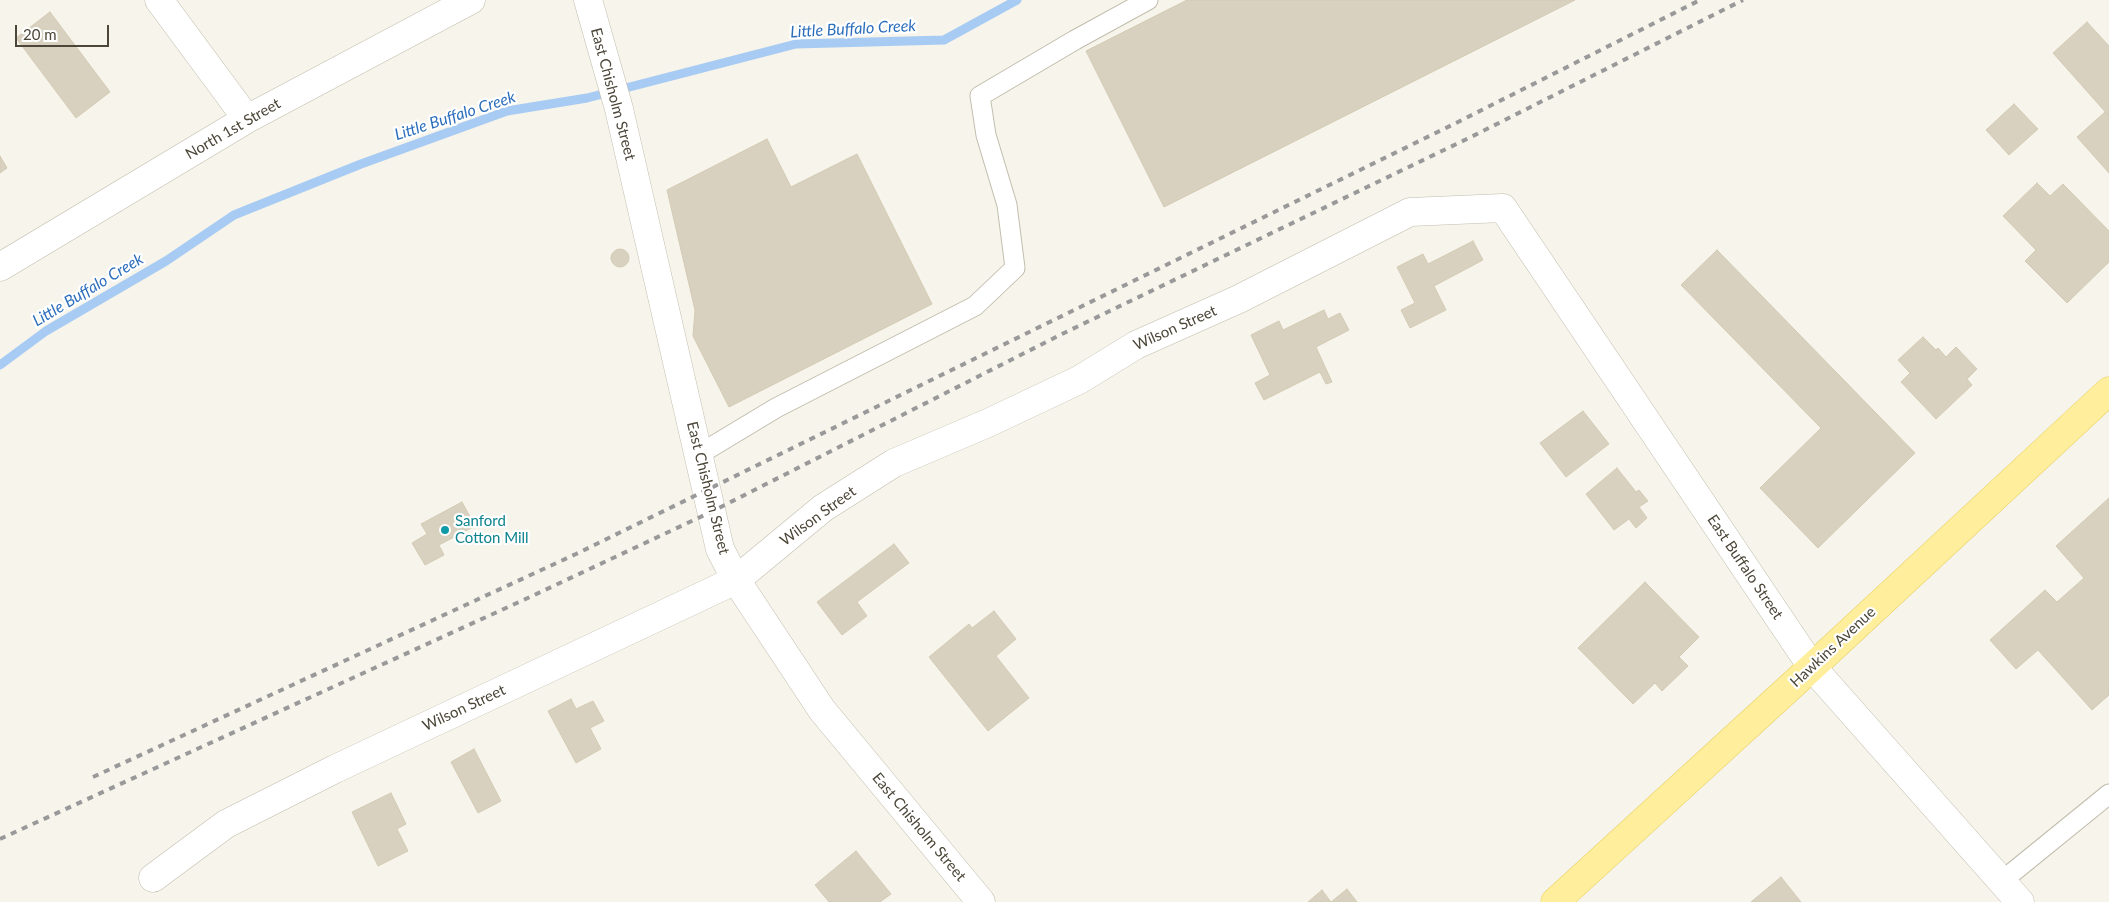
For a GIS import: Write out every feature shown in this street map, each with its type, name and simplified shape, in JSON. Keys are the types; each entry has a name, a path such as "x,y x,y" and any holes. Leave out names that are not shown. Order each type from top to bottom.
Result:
{"main road":[{"name":"Hawkins Avenue","path":"1555,902 1812,667 2109,391"}],"street":[{"path":"159,0 247,119"},
{"name":"North 1st Street","path":"0,267 247,119 471,0"},
{"name":"East Chisholm Street","path":"588,0 619,109 720,549 736,580 822,710 981,902"},
{"name":"Wilson Street","path":"153,878 226,824 335,769 736,580 824,508 894,463 1079,380 1136,344 1239,299 1410,212 1503,208"},
{"name":"East Buffalo Street","path":"1503,208 1812,667 2020,902"}],"lane":[{"path":"698,454 776,408 975,306 1015,268 1007,205 986,135 980,96 1074,40 1148,0"},
{"path":"2002,881 2109,794"}],"building":[{"path":"1187,0 1575,0 1164,207 1086,51"},
{"path":"50,12 110,92 76,118 16,38"},
{"path":"2087,22 2109,46 2109,116 2053,53"},
{"path":"2014,104 2038,129 2009,155 1986,130"},
{"path":"2105,112 2109,116 2109,173 2077,137"},
{"path":"767,139 791,187 857,154 932,304 729,407 693,336 695,310 667,190"},
{"path":"0,156 7,168 0,173"},
{"path":"2037,183 2050,196 2063,184 2109,231 2109,262 2067,303 2025,261 2036,250 2003,216"},
{"path":"1473,241 1483,260 1434,286 1446,310 1410,328 1401,310 1415,303 1397,267 1423,254 1428,264"},
{"path":"616,249 624,249 629,254 627,265 616,267 611,262 611,254"},
{"path":"1717,250 1915,453 1818,548 1760,488 1821,428 1681,285"},
{"path":"1324,310 1328,319 1340,313 1349,330 1316,347 1332,382 1326,384 1320,372 1264,400 1255,383 1270,375 1251,335 1279,321 1283,330"},
{"path":"1923,337 1936,350 1938,348 1946,357 1956,347 1977,369 1967,379 1972,385 1936,419 1901,382 1910,373 1898,360"},
{"path":"1583,411 1609,444 1566,477 1540,443"},
{"path":"1617,468 1636,492 1639,490 1648,501 1639,507 1647,518 1636,528 1629,519 1614,530 1586,494"},
{"path":"2109,498 2109,695 2092,710 2038,650 2016,669 1990,640 2045,590 2057,602 2084,578 2056,546"},
{"name":"Sanford Cotton Mill","path":"462,502 475,526 439,545 444,555 425,565 412,543 427,534 421,524"},
{"path":"894,544 909,563 857,602 867,616 842,635 817,602"},
{"path":"1645,582 1699,637 1679,657 1688,666 1662,691 1655,683 1633,704 1578,648"},
{"path":"994,611 1016,639 996,656 1029,698 988,731 929,657 969,624 972,628"},
{"path":"571,699 576,709 593,701 604,721 590,728 601,749 576,763 548,711"},
{"path":"474,749 501,801 478,813 451,762"},
{"path":"391,793 406,824 397,829 408,851 378,866 352,812"},
{"path":"856,851 891,894 880,902 829,902 815,885"},
{"path":"1781,877 1801,902 1751,902"},
{"path":"1347,889 1357,902 1331,902"},
{"path":"1322,890 1331,902 1308,902"}],"waterway":[{"name":"Little Buffalo Creek","path":"0,365 46,331 166,261 234,215 361,164 507,111 587,98 796,44 944,40 1017,0"}],"railway":[{"path":"93,777 576,554 1456,123 1700,0"},
{"path":"0,839 530,597 711,512 1062,334 1471,137 1743,0"}],"place":[{"name":"Sanford Cotton Mill","path":"445,530"}]}
